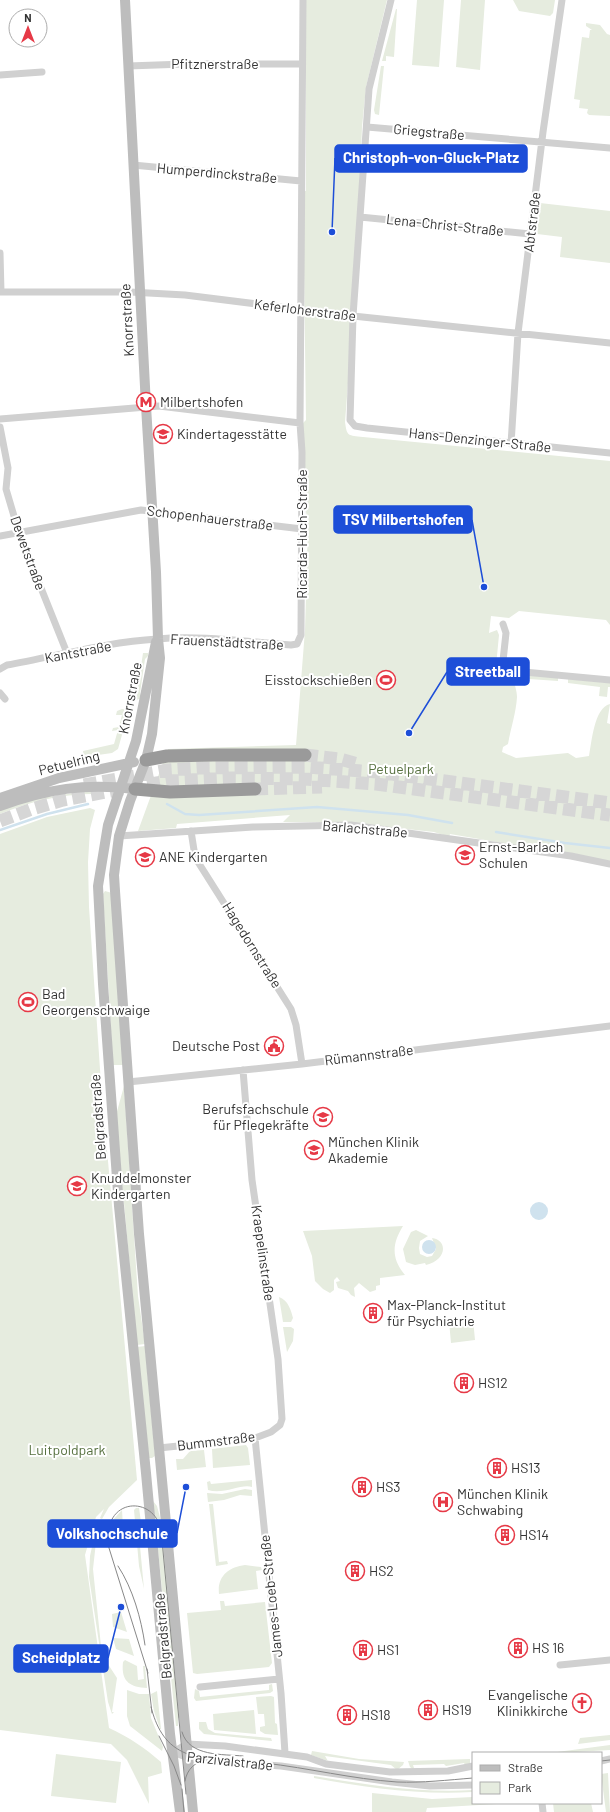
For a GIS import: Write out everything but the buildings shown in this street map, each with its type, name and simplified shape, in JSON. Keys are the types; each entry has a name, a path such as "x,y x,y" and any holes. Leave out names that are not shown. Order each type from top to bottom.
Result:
{"highway":[{"path":"146,760 167,756 305,755"},
{"path":"135,789 170,792 255,790"}],"main road":[{"name":"Knorrstraße","path":"125,0 160,658 152,734 146,760"},
{"name":"Knorrstraße","path":"128,764 142,716 153,652 158,638"},
{"name":"Petuelring","path":"0,798 59,778 146,760"},
{"name":"Belgradstraße","path":"146,760 119,836 114,875 138,1228 193,1812"},
{"name":"Belgradstraße","path":"128,764 119,787 108,825 99,874 98,894 102,976 118,1206 180,1812"},
{"name":"Petuelring","path":"0,806 31,795 61,789 99,786 135,789"},
{"path":"99,874 103,878 110,878 114,875"},
{"path":"98,894 103,889 110,888 115,891"},
{"path":"146,1472 159,1453"}],"street":[{"name":"Ricarda-Huch-Straße","path":"297,644 301,635 302,529 300,423 303,0"},
{"path":"353,316 369,89 391,0"},
{"name":"Abtstraße","path":"511,444 518,333 542,141 562,0"},
{"name":"Pfitznerstraße","path":"128,66 185,64 302,64"},
{"path":"0,75 42,72"},
{"name":"Griegstraße","path":"367,127 610,148"},
{"name":"Humperdinckstraße","path":"134,165 301,181"},
{"name":"Lena-Christ-Straße","path":"360,217 530,234"},
{"path":"0,253 1,292"},
{"name":"Keferloherstraße","path":"1,292 140,292 185,295 353,316 610,343"},
{"name":"Hans-Denzinger-Straße","path":"353,316 350,416 352,423 367,428 610,453"},
{"path":"0,419 159,406 300,423"},
{"name":"Dewetstraße","path":"0,427 8,468 6,489 19,533 67,653"},
{"name":"Schopenhauerstraße","path":"0,536 141,510 153,510 302,529"},
{"path":"503,624 506,633 502,670 610,680"},
{"name":"Frauenstädtstraße","path":"158,638 230,640 291,645 297,644"},
{"name":"Kantstraße","path":"0,669 8,665 67,653 158,638"},
{"name":"Barlachstraße","path":"119,836 253,826 351,825 571,856 610,864"},
{"name":"Hagedornstraße","path":"191,831 194,850 198,862 291,1009 296,1025 302,1064"},
{"name":"Rümannstraße","path":"128,1082 302,1064 610,1026"},
{"name":"Kraepelinstraße","path":"243,1070 254,1192 279,1370 282,1419 280,1425 271,1432"},
{"name":"Bummstraße","path":"159,1453 255,1438 271,1432"},
{"name":"James-Loeb-Straße","path":"255,1438 285,1753"},
{"path":"560,1665 610,1660"},
{"path":"200,1687 279,1679"},
{"name":"Parzivalstraße","path":"173,1752 187,1744 225,1746 307,1756 326,1764 390,1772 448,1771 472,1766"},
{"name":"Parzivalstraße","path":"173,1752 189,1759 281,1766 366,1779 422,1785 472,1785"}],"green space":[{"name":"Petuelpark","path":"306,0 387,0 366,87 362,127 356,279 345,422 348,433 363,437 610,461 610,625 606,620 519,611 509,618 491,616 489,633 497,630 499,635 496,666 505,673 558,677 558,681 514,678 517,694 516,709 508,744 503,747 502,752 516,758 568,753 576,758 589,756 597,718 600,712 610,704 607,723 610,724 610,861 450,834 449,837 434,832 343,822 283,822 290,815 177,824 176,828 138,831 168,749 296,745 305,630 308,523 304,501 302,424 306,420 303,191 306,191"},
{"path":"417,0 444,0 439,67 412,65"},
{"path":"461,0 485,0 480,70 456,67"},
{"path":"513,0 555,0 553,13 550,16 519,11"},
{"path":"396,9 394,57 386,56 386,61 382,61"},
{"path":"586,23 600,25 607,34 610,35 610,116 589,115 587,113 588,109 579,108 580,100 574,99 582,37 589,38 590,30 592,30 586,26"},
{"path":"381,66 384,66 379,115 375,114 374,110"},
{"path":"540,203 610,211 610,263 560,257 562,237 537,234"},
{"path":"143,653 148,653 148,656 145,659 140,693 142,698 136,700"},
{"path":"568,679 610,683 607,697 599,696 600,687 568,683"},
{"path":"122,709 129,710 118,749 112,753 84,757 83,751 114,744 118,730 112,731 113,728 119,727 122,715 116,715 117,711"},
{"path":"101,789 98,794 61,796 24,805 0,814 0,810 27,800"},
{"name":"Luitpoldpark","path":"90,808 95,810 90,829 88,862 89,907 101,1084 137,1480 109,1507 102,1519 100,1518 104,1509 96,1517 85,1555 109,1728 136,1743 161,1762 162,1773 148,1777 149,1804 127,1760 111,1744 0,1730 0,834 47,817"},
{"path":"105,891 112,893 123,1065 113,1065 103,894"},
{"path":"124,1086 138,1296 145,1344 137,1345 116,1115"},
{"path":"403,1226 395,1245 395,1257 400,1269 405,1275 380,1278 380,1285 376,1286 376,1290 370,1292 359,1283 354,1288 355,1297 348,1291 338,1288 336,1282 340,1281 337,1277 334,1280 334,1290 330,1293 323,1289 315,1281 312,1256 303,1231"},
{"path":"416,1230 428,1236 420,1241 420,1254 427,1257 432,1256 436,1249 432,1238 441,1242 443,1246 443,1250 438,1259 426,1265 425,1263 415,1265 406,1262 403,1249 411,1232"},
{"path":"279,1297 285,1300 289,1306 293,1318 291,1322 283,1322"},
{"path":"473,1319 475,1340 451,1343 449,1321"},
{"path":"283,1327 291,1327 294,1329 293,1341 287,1352"},
{"path":"145,1346 155,1456 152,1458 149,1458 137,1347"},
{"path":"246,1445 248,1448 250,1465 213,1468 212,1449"},
{"path":"204,1450 206,1467 177,1470 176,1459 183,1459 190,1451"},
{"path":"252,1480 252,1487 243,1486 220,1491 208,1490 207,1482 210,1481 211,1484"},
{"path":"245,1489 252,1490 252,1496 240,1495 224,1500 208,1502 207,1493 222,1494"},
{"path":"153,1501 157,1506 163,1529 182,1718 178,1718 178,1726 176,1726"},
{"path":"209,1504 213,1504 219,1562 227,1561 228,1564 216,1566"},
{"path":"139,1508 141,1522 138,1525 144,1589 139,1566 134,1510"},
{"path":"122,1510 122,1527 118,1532 110,1536 112,1521"},
{"path":"95,1533 97,1533 93,1569 101,1646 106,1661 117,1678 112,1712 114,1712 112,1714 108,1702 89,1577 90,1556"},
{"path":"245,1565 261,1567 262,1570 256,1571 258,1589 219,1594 222,1577 229,1570"},
{"path":"220,1601 224,1601 225,1606 265,1602 272,1663 269,1667 197,1674 193,1673 187,1613 221,1610"},
{"path":"121,1612 127,1632 113,1627 112,1614"},
{"path":"113,1638 129,1639 134,1656 116,1649"},
{"path":"125,1660 137,1666 138,1680 144,1679 143,1666 145,1666 147,1688 135,1686 127,1681 123,1674 123,1662"},
{"path":"272,1684 273,1691 270,1693 196,1701 194,1698 195,1689 199,1691 200,1697 269,1690 269,1685"},
{"path":"127,1690 139,1694 149,1694 151,1718 163,1747 162,1751 130,1726 127,1716"},
{"path":"157,1691 161,1729 154,1711 151,1694"},
{"path":"256,1697 274,1697 275,1723 277,1724 278,1735 265,1734 260,1731 260,1727 265,1726 264,1714 258,1714"},
{"path":"254,1710 256,1734 214,1730 213,1714"},
{"path":"199,1722 206,1722 208,1729 215,1733 271,1738 272,1741 204,1734 199,1729"},
{"path":"610,1735 610,1740 578,1744 580,1738"},
{"path":"610,1745 610,1750 557,1752"},
{"path":"312,1751 359,1759 404,1762 403,1765 397,1770 391,1765 325,1756 328,1761 311,1755"},
{"path":"56,1754 121,1762 116,1803 51,1796"},
{"path":"470,1759 470,1764 465,1765 464,1763 446,1766 444,1764 413,1765 415,1771 410,1767 408,1761"},
{"path":"608,1773 610,1812 606,1812 602,1774"},
{"path":"314,1776 393,1788 453,1791 472,1790 472,1792 413,1792 373,1788 314,1778"},
{"path":"372,1793 432,1799 472,1797 472,1804 497,1804 427,1808 426,1812 372,1812"},
{"path":"553,1804 591,1804 593,1812 554,1812"}],"water":[{"path":"539,1202 545,1205 548,1211 545,1217 539,1220 533,1217 530,1211 533,1205"},
{"path":"426,1240 432,1240 436,1244 436,1250 432,1254 426,1254 422,1250 422,1244"}],"waterway":[{"path":"0,830 47,814 88,804"},
{"path":"167,804 185,814 199,815 317,807 408,815 452,823"},
{"path":"496,832 565,843 610,848"}],"tunnel":[{"path":"305,755 340,759 358,764"},
{"path":"84,785 168,770 199,768 305,767 377,772 610,803"},
{"path":"0,821 32,809 63,800 143,785 169,781 231,778 304,779 376,784 610,815"},
{"path":"255,789 322,787"}],"tram line":[{"path":"148,1673 109,1548 108,1531 112,1519 120,1510 129,1506 139,1506 149,1510 156,1518 161,1530 186,1794"},
{"path":"118,1566 128,1584 136,1604 145,1645"},
{"path":"147,1669 152,1713"},
{"path":"151,1707 155,1721 166,1739 176,1748 192,1756 223,1761 264,1763 397,1782 425,1782 472,1778"},
{"path":"182,1732 186,1740 199,1750 208,1753 243,1756"},
{"path":"159,1736 174,1766 181,1785"},
{"path":"185,1781 192,1767 198,1762 206,1760"},
{"path":"602,1761 610,1760"},
{"path":"182,1789 184,1812"}],"place":[{"name":"Christoph-von-Gluck-Platz","path":"332,232"},
{"name":"Milbertshofen","path":"146,402"},
{"name":"Kindertagesstätte","path":"163,434"},
{"name":"TSV Milbertshofen","path":"484,587"},
{"name":"Eisstockschießen","path":"386,680"},
{"name":"Streetball","path":"409,733"},
{"name":"Ernst-Barlach Schulen","path":"465,855"},
{"name":"ANE Kindergarten","path":"145,857"},
{"name":"Bad Georgenschwaige","path":"28,1002"},
{"name":"Deutsche Post","path":"274,1046"},
{"name":"Berufsfachschule für Pflegekräfte","path":"323,1117"},
{"name":"München Klinik Akademie","path":"314,1150"},
{"name":"Knuddelmonster Kindergarten","path":"77,1186"},
{"name":"Max-Planck-Institut für Psychiatrie","path":"373,1313"},
{"name":"HS12","path":"464,1383"},
{"name":"HS13","path":"497,1468"},
{"name":"Volkshochschule","path":"186,1487"},
{"name":"HS3","path":"362,1487"},
{"name":"München Klinik Schwabing","path":"443,1502"},
{"name":"HS14","path":"505,1535"},
{"name":"HS2","path":"355,1571"},
{"name":"Scheidplatz","path":"121,1607"},
{"name":"HS 16","path":"518,1648"},
{"name":"HS1","path":"363,1650"},
{"name":"Evangelische Klinikkirche","path":"582,1703"},
{"name":"HS19","path":"428,1710"},
{"name":"HS18","path":"347,1715"}]}
